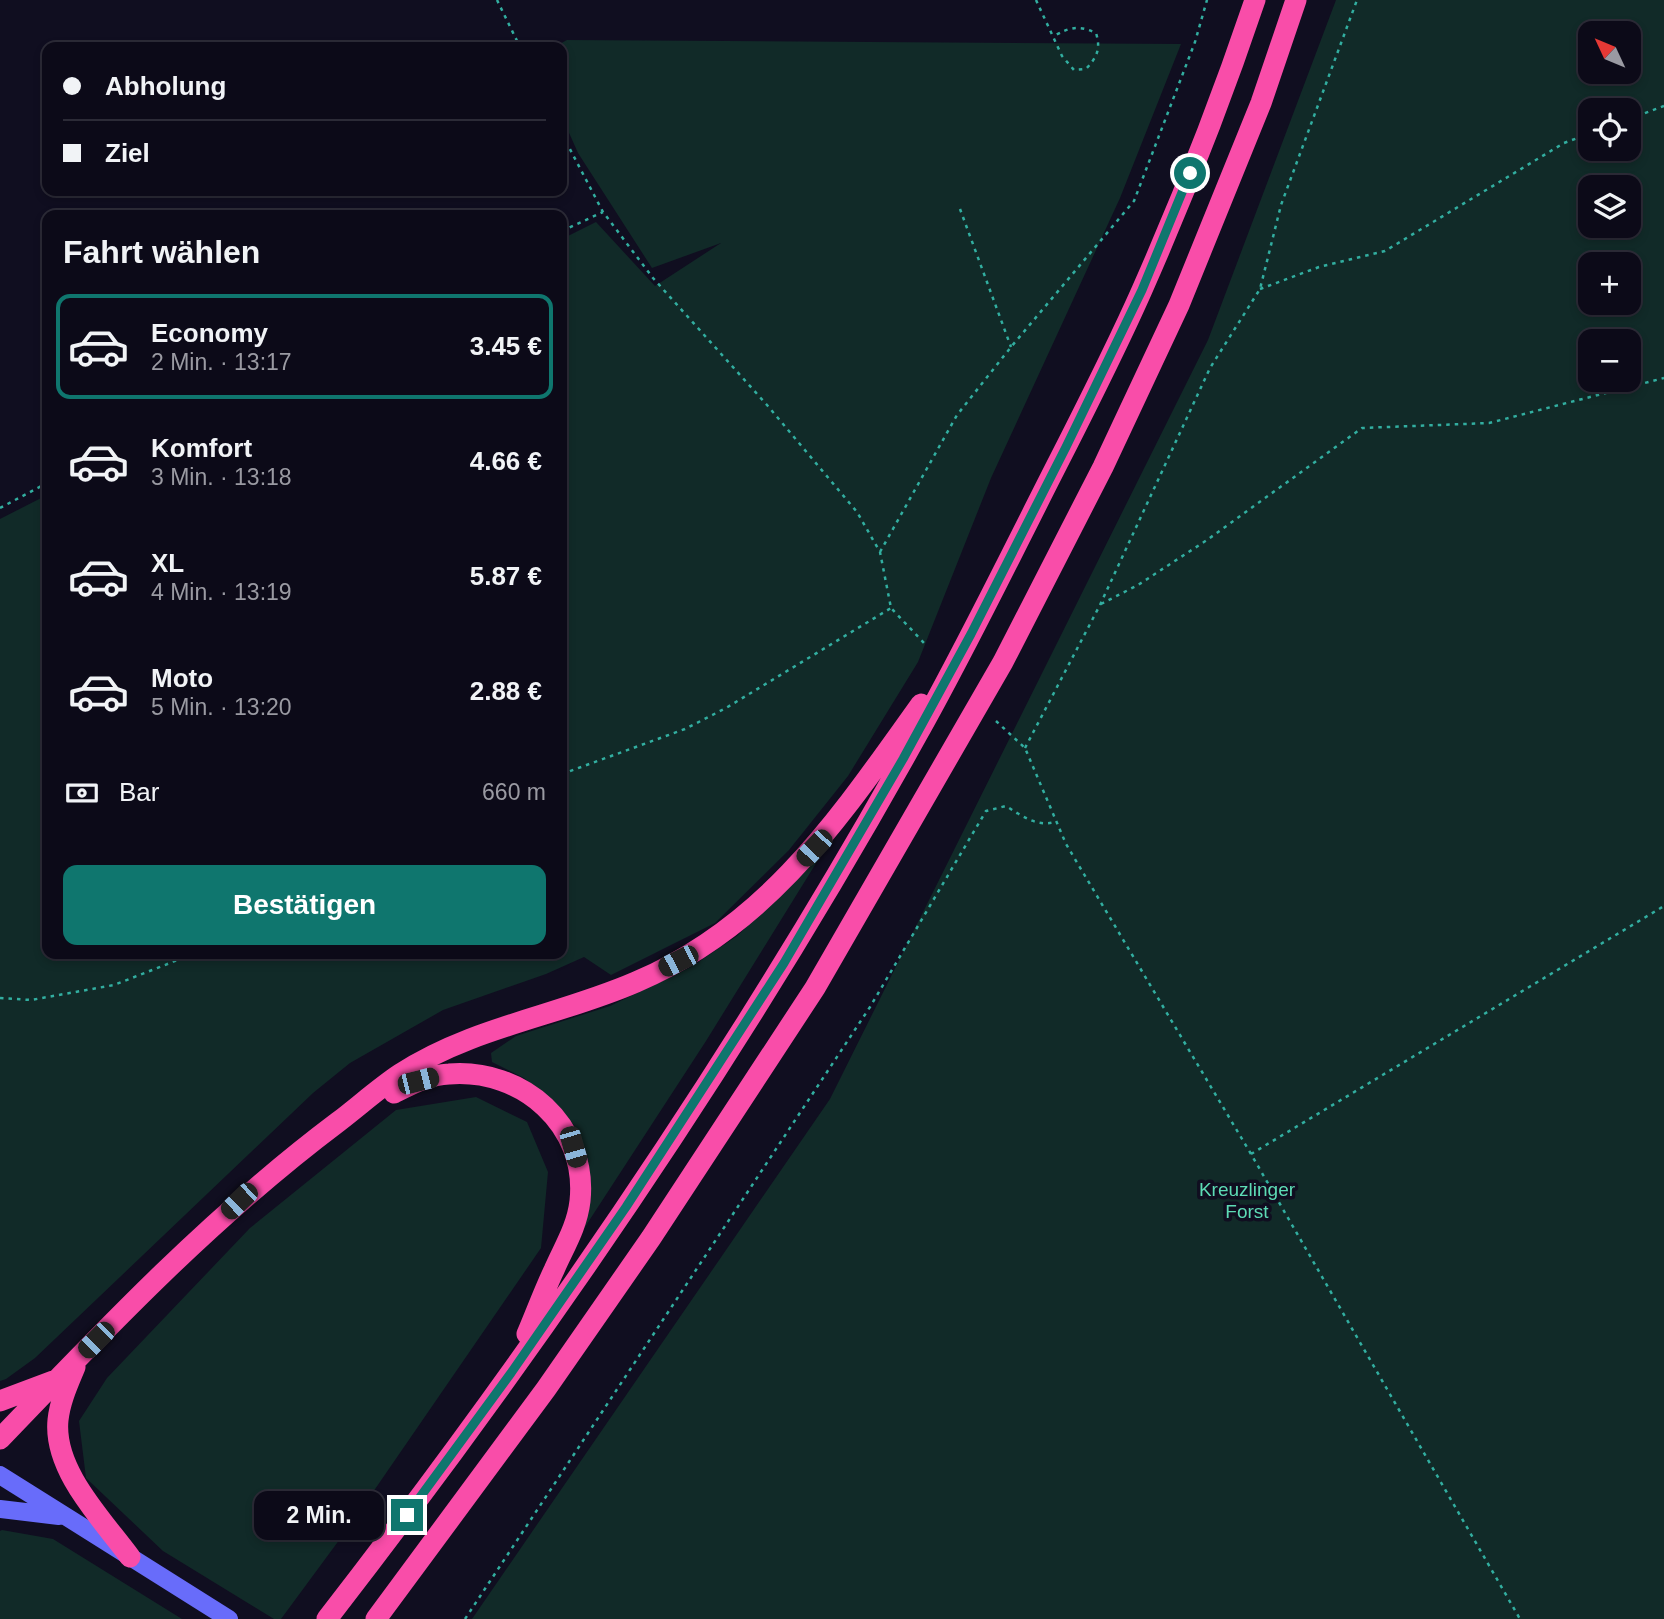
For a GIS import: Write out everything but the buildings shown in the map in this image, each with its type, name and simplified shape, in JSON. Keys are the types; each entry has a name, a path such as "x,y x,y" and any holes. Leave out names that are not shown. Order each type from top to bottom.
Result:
{"highway":[{"path":"327,1619 511,1373 626,1207 784,963 916,737 971,634 1142,290 1222,98 1255,0"},
{"path":"376,1619 606,1303 816,988 1003,662 1103,467 1179,305 1261,103 1296,0"},
{"path":"0,1439 239,1201 400,1074 431,1057 497,1029 594,999 637,982 708,943 745,916 779,886 814,848 971,634"},
{"path":"339,1121 418,1081 463,1073 480,1074 519,1086 551,1113 563,1129 573,1147 580,1181 575,1226 511,1373"},
{"path":"78,1359 61,1404 58,1421 62,1457 71,1477 130,1558"},
{"path":"0,1401 59,1379"}],"main road":[{"path":"0,1475 229,1619"},
{"path":"0,1509 67,1517"}],"path":[{"path":"497,0 518,42"},
{"path":"1036,0 1062,56 1074,70 1086,69 1096,58 1099,44 1096,33 1083,26 1067,28 1054,36"},
{"path":"880,552 957,415 1011,346 1134,201 1195,42 1207,0"},
{"path":"1025,748 1100,604 1210,368 1260,289 1281,205 1357,0"},
{"path":"1641,115 1664,106"},
{"path":"1260,289 1319,267 1385,251 1564,144 1578,138"},
{"path":"567,144 603,212 653,278 767,405 857,512 880,552 891,608 925,644"},
{"path":"960,208 1011,346"},
{"path":"567,229 603,212"},
{"path":"1100,604 1138,585 1207,540 1362,428 1489,423 1664,378"},
{"path":"0,508 42,486"},
{"path":"567,773 685,729 738,701 891,608"},
{"path":"996,721 1025,748 1066,844 1251,1154 1520,1619"},
{"path":"465,1619 870,1007 986,811 1006,806 1029,821 1045,825 1055,822"},
{"path":"1251,1154 1664,906"},
{"path":"0,998 31,1000 114,985 180,959"}],"green space":[{"name":"Kreuzlinger Forst","path":"1336,0 1664,0 1664,1619 472,1619 830,1099 1208,340"},
{"path":"567,40 1181,44 1120,198 991,478 918,662 848,776 789,850 715,923 611,975 584,957 546,974 443,1010 350,1063 313,1093 35,1358 0,1381 0,519 42,498 42,959 567,959 567,236 596,222 655,286 721,243 652,268 578,153 567,128 567,42 563,42"},
{"path":"823,852 706,1041 583,1230 591,1194 578,1130 554,1102 524,1078 492,1062 491,1053 516,1036 610,1006 691,967 737,936"},
{"path":"476,1097 527,1122 548,1172 541,1248 351,1524 281,1619 274,1619 163,1551 86,1478 79,1421 107,1378 250,1228 396,1110"},
{"path":"2,1530 53,1539 182,1619 0,1619"}],"route":[{"path":"407,1515 511,1373 626,1207 784,963 916,737 1066,447 1142,290 1190,173"}]}
